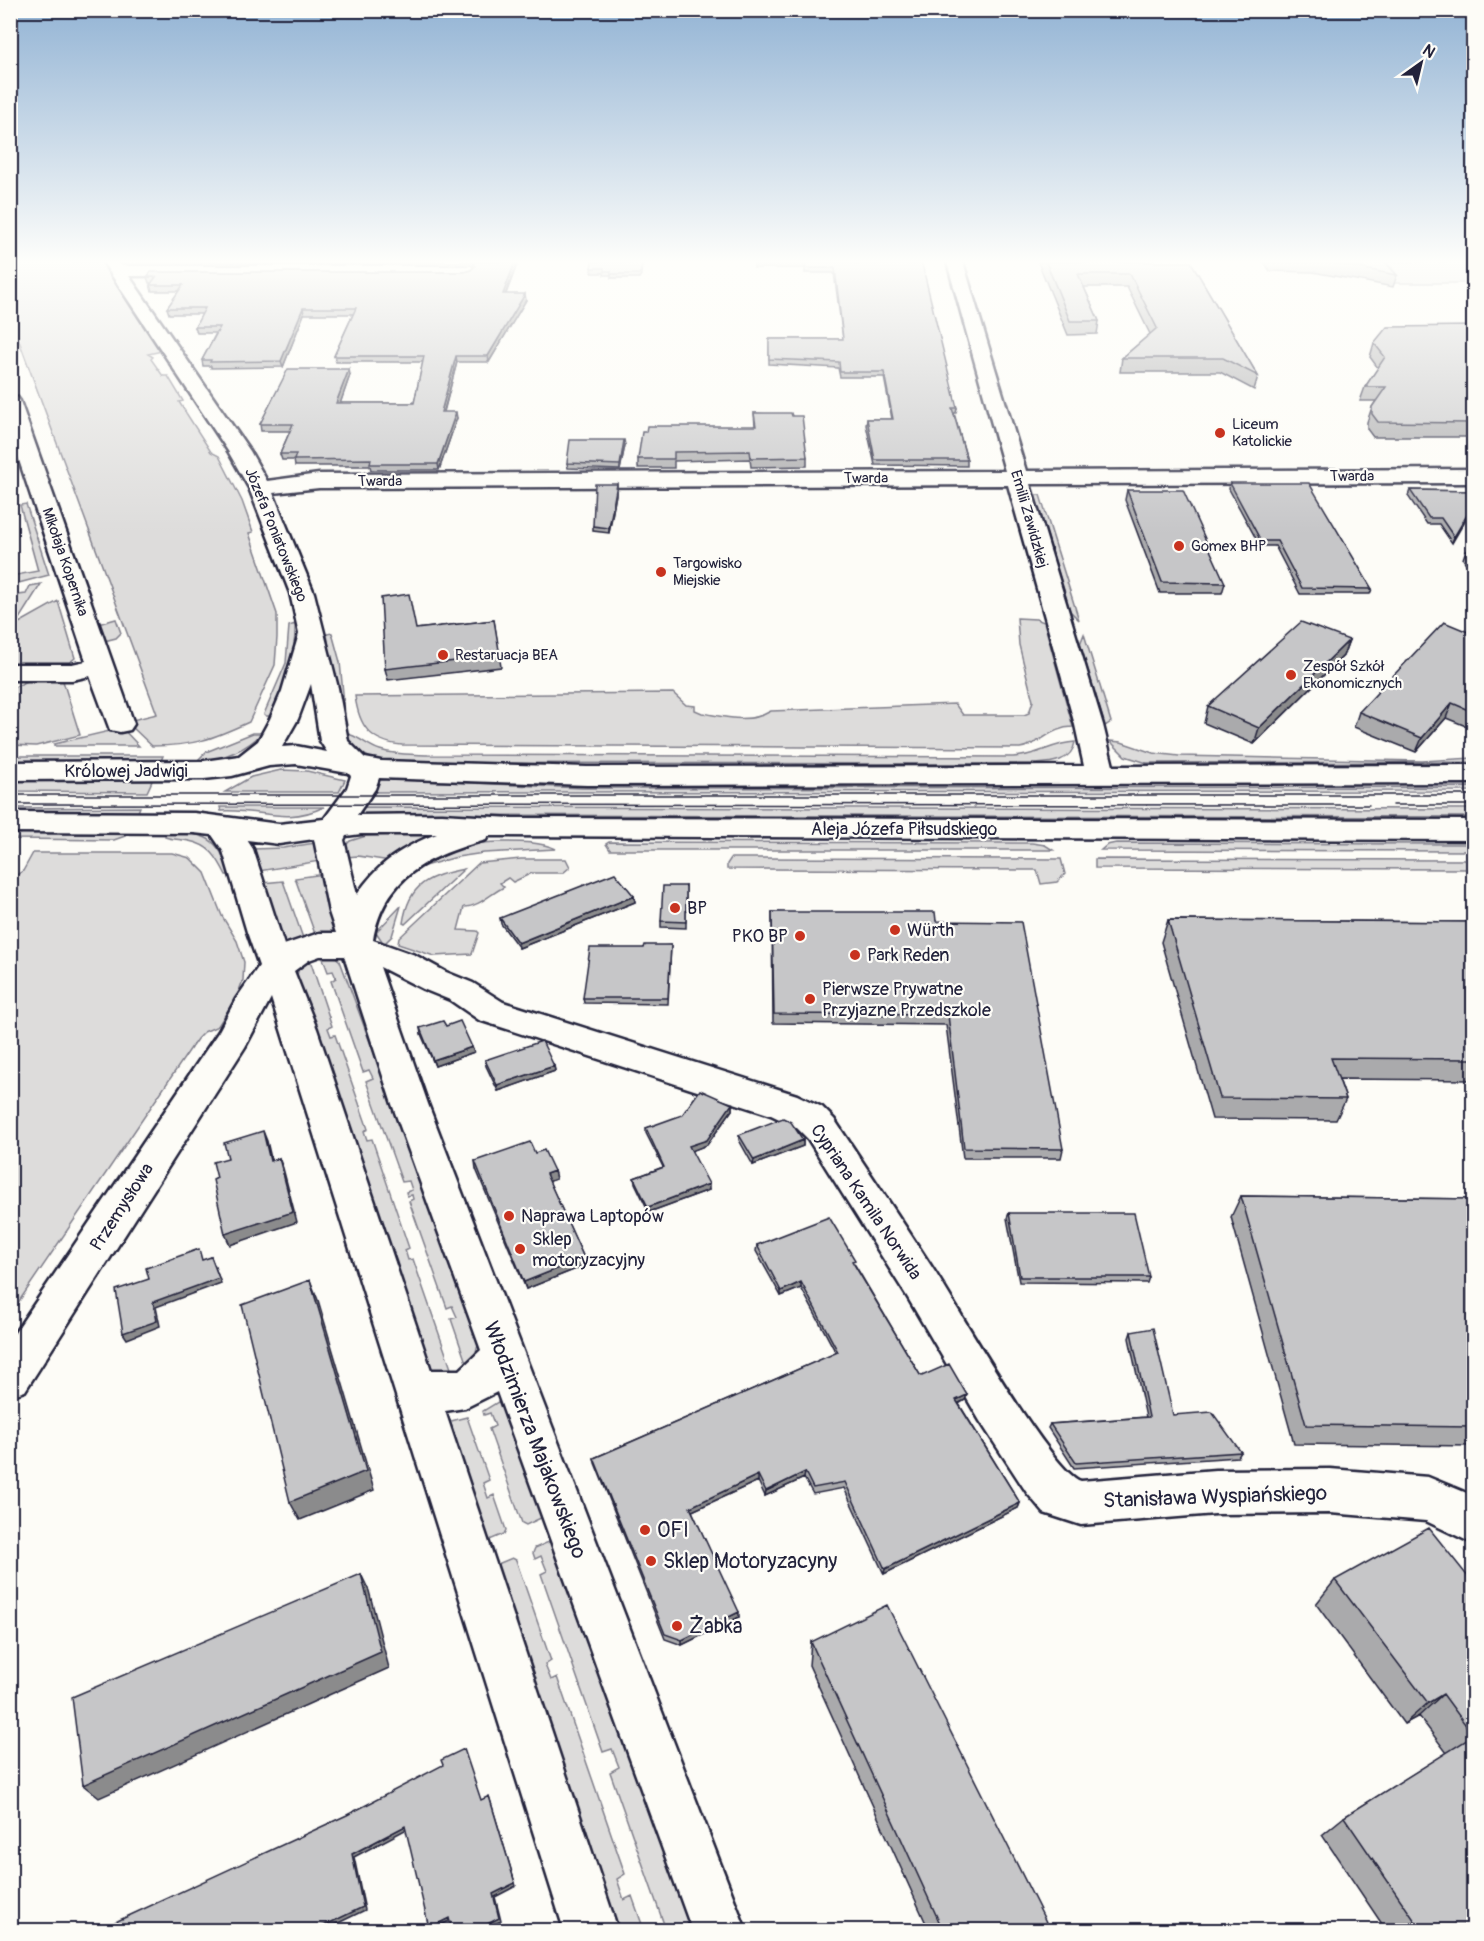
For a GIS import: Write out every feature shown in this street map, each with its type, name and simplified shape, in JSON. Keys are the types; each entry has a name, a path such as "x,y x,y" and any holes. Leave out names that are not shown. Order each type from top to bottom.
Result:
{"street":[{"name":"Józefa Poniatowskiego","path":"172,353 239,451 260,488 302,594 325,688 334,741 343,754 361,768"},
{"name":"Emilii Zawidzkiej","path":"981,353 1101,776"},
{"name":"Mikołaja Kopernika","path":"10,401 120,724"},
{"name":"Twarda","path":"260,488 319,481 1473,476"},
{"name":"Józefa Poniatowskiego","path":"216,825 204,810 208,797 245,763 269,746 298,682 311,634"},
{"path":"10,672 72,672 100,666"},
{"name":"Królowej Jadwigi","path":"10,771 194,771 274,756 296,755 361,768"},
{"path":"334,826 361,789 365,776 361,768 586,776 1473,774"},
{"path":"10,822 216,825 238,849 263,932 300,1029 591,1930"},
{"name":"Aleja Józefa Piłsudskiego","path":"216,825 279,834 334,826 434,824 512,828 1473,830"},
{"name":"Włodzimierza Majakowskiego","path":"334,826 329,843 356,947 410,1104 719,1930"},
{"path":"276,966 312,945 335,943 356,947 360,923 368,900 395,869 421,852 451,839 512,828"},
{"name":"Cypriana Kamila Norwida","path":"356,947 404,963 438,983 457,989 491,1011 784,1106 809,1117 821,1129 922,1286 994,1407 1043,1478 1060,1497"},
{"name":"Przemysłowa","path":"10,1377 233,1038 243,1015 276,966"},
{"name":"Cypriana Kamila Norwida","path":"377,1008 383,996 392,989 415,983 438,983"},
{"path":"233,1038 244,1030 270,1023 300,1029"},
{"path":"415,1386 436,1392 466,1389 492,1372 503,1355"},
{"name":"Stanisława Wyspiańskiego","path":"1060,1497 1081,1503 1205,1493 1330,1491 1428,1499 1460,1513 1473,1522"}],"shaded area":[{"path":"23,353 155,353 148,354 153,357 151,359 163,376 168,376 183,401 179,402 211,452 219,456 242,501 253,532 249,533 277,614 275,665 249,722 224,733 180,745 152,746 131,726 132,720 157,714"},
{"path":"1035,495 1040,495 1079,620 1070,611"},
{"path":"26,504 49,575 11,585 11,576 38,571 20,505"},
{"path":"41,584 19,619 11,623 11,596 26,594 30,586"},
{"path":"58,601 75,658 66,665 11,665 10,628"},
{"path":"1017,618 1044,622 1073,727 1058,730 1020,748 402,745 382,740 368,731 360,716 355,696 673,693 686,705 695,706 695,710 702,713 737,718 755,717 771,711 955,704 963,715 1024,715 1029,713 1033,701 1019,645"},
{"path":"116,619 121,633 116,638 104,641 98,624"},
{"path":"295,624 294,648 288,671 271,716 266,716 264,714 286,663 289,626"},
{"path":"332,633 340,662 345,714 343,716 336,698 327,634"},
{"path":"1084,634 1111,722 1105,726 1080,644"},
{"path":"30,680 63,681 80,735 36,746 11,745 10,689"},
{"path":"122,728 139,746 54,746 54,744"},
{"path":"253,733 262,733 240,750 223,757 196,762 206,752"},
{"path":"341,733 351,735 386,752 428,755 1013,757 1075,742 1070,754 1060,760 1035,764 411,763 389,762 364,755 356,750"},
{"path":"1110,741 1121,742 1153,753 1179,756 1422,761 1473,758 1473,762 1147,763 1125,756"},
{"path":"11,756 163,756 160,763 11,762"},
{"path":"281,770 307,771 345,780 339,792 225,792 251,777"},
{"path":"11,779 153,779 147,792 11,791"},
{"path":"376,780 582,788 1474,787 1473,791 370,792"},
{"path":"140,807 137,814 11,814 11,808"},
{"path":"220,807 324,807 310,813 284,816 221,811"},
{"path":"362,807 1473,809 1474,817 365,815 362,813"},
{"path":"129,831 125,836 114,840 11,839 10,836 28,832"},
{"path":"166,832 191,834 208,839 221,852 230,875 226,875 216,857 208,849 186,840 165,837"},
{"path":"429,834 433,836 390,861 358,856 346,857 345,846 350,841 366,836"},
{"path":"498,842 535,843 556,849 484,853 457,857 417,868 435,856 455,848"},
{"path":"609,842 1032,843 1045,845 1053,850 610,850 606,844"},
{"path":"315,843 320,861 259,871 252,849 283,848"},
{"path":"1116,843 1473,844 1474,851 1101,850 1107,845"},
{"path":"33,853 172,853 190,858 205,873 222,916 237,941 244,962 243,980 237,996 218,1026 204,1032 197,1039 11,1313 10,879 23,871"},
{"path":"731,858 1061,859 1065,874 1057,882 1041,884 1037,870 727,869"},
{"path":"521,859 566,859 570,867 563,873 532,873 513,882 508,878 500,883 504,887 480,903 464,907 458,930 479,933 472,954 434,956 398,944 399,938 479,863"},
{"path":"1095,859 1473,860 1474,869 1095,868"},
{"path":"464,869 405,924 403,923 406,909 416,890 431,879"},
{"path":"324,874 337,931 315,934 295,878"},
{"path":"283,881 303,938 284,946 263,883"},
{"path":"401,906 392,936 384,944 376,932"},
{"path":"321,953 334,956 340,961 480,1340 469,1371 451,1319 457,1317 452,1306 447,1308 409,1201 413,1199 412,1195 407,1196 406,1192 412,1190 409,1181 402,1182 366,1081 373,1078 369,1070 363,1072 331,981 336,978 333,971 328,972"},
{"path":"309,957 332,1026 328,1028 331,1036 335,1035 368,1129 364,1131 367,1140 372,1139 409,1248 405,1250 408,1260 413,1259 454,1377 430,1370 427,1364 297,975 300,964"},
{"path":"501,1400 545,1516 526,1525 522,1523 489,1429 495,1426 490,1413 484,1415 483,1411"},
{"path":"467,1417 489,1480 483,1483 488,1498 494,1495 506,1530 504,1534 485,1542 447,1422"},
{"path":"553,1540 696,1930 666,1930 610,1772 619,1767 612,1749 603,1752 541,1574 547,1571 541,1556 535,1559 533,1553 535,1548"},
{"path":"512,1558 516,1560 551,1661 545,1665 551,1680 557,1677 625,1874 617,1879 624,1900 632,1896 644,1930 614,1930 493,1566"}],"building":[{"path":"206,353 284,353 281,361 210,362 211,360 202,360"},
{"path":"336,353 490,353 488,356 456,356 441,412 456,412 438,464 370,464 371,459 294,460 296,454 280,454 293,424 260,424 288,369 349,369 336,403 414,403 424,356 334,356"},
{"path":"769,353 944,353 957,408 952,408 967,460 875,460 867,419 893,419 884,372 840,372 839,362 769,359"},
{"path":"1128,353 1244,353 1258,376 1223,358 1122,358"},
{"path":"1382,353 1473,353 1473,423 1378,422 1372,414 1372,407 1386,387 1365,387 1385,357"},
{"path":"754,413 791,413 792,416 802,416 807,457 751,458 750,451 674,452 674,459 638,459 642,432 646,432 647,426 756,426"},
{"path":"570,440 624,440 620,465 567,463"},
{"path":"1230,483 1309,483 1372,589 1302,588 1277,541 1261,541"},
{"path":"595,484 617,484 609,528 593,526"},
{"path":"1127,490 1183,490 1225,583 1162,582"},
{"path":"1410,490 1473,491 1473,505 1454,537 1441,518 1429,518"},
{"path":"1473,545 1473,566 1465,553"},
{"path":"409,594 416,629 494,620 500,656 385,669 381,598"},
{"path":"1301,622 1349,640 1259,728 1208,706"},
{"path":"1444,622 1473,634 1473,712 1452,703 1422,738 1359,712"},
{"path":"615,873 634,896 518,943 500,918"},
{"name":"BP","path":"663,886 686,886 686,922 661,921"},
{"path":"772,912 935,912 936,921 1021,922 1063,1149 964,1148 948,1015 774,1014"},
{"path":"1168,920 1473,922 1473,1059 1331,1058 1346,1099 1220,1098"},
{"path":"645,945 671,945 668,998 583,998 590,948 644,948"},
{"path":"443,1021 446,1026 460,1021 472,1047 433,1060 420,1028"},
{"path":"542,1041 554,1066 497,1085 485,1060"},
{"path":"700,1090 732,1104 707,1140 689,1146 709,1184 648,1207 634,1178 664,1167 646,1128 682,1115"},
{"path":"783,1118 791,1122 803,1140 754,1160 739,1135"},
{"path":"263,1131 270,1161 279,1158 293,1212 225,1234 213,1180 217,1178 213,1162 228,1158 224,1143"},
{"path":"530,1142 535,1153 544,1150 554,1171 546,1174 584,1258 524,1282 475,1161"},
{"path":"1241,1196 1473,1199 1473,1427 1306,1425"},
{"path":"1009,1213 1134,1213 1149,1277 1020,1277"},
{"path":"829,1217 855,1260 852,1261 920,1375 949,1364 967,1395 956,1400 1020,1503 885,1569 845,1482 813,1488 805,1472 766,1491 758,1475 690,1507 739,1612 682,1640 665,1634 594,1458 838,1352 801,1282 781,1291 757,1245"},
{"path":"199,1249 202,1260 211,1257 219,1278 153,1302 157,1321 123,1333 116,1290 149,1279 146,1268"},
{"path":"310,1280 366,1471 290,1502 242,1305"},
{"path":"1153,1328 1173,1415 1212,1412 1241,1452 1076,1463 1050,1424 1149,1417 1131,1332"},
{"path":"1429,1528 1473,1583 1473,1735 1443,1694 1428,1703 1335,1580"},
{"path":"361,1574 381,1652 83,1785 72,1697"},
{"path":"887,1605 1050,1930 943,1930 811,1642"},
{"path":"1473,1736 1473,1930 1421,1930 1344,1817"},
{"path":"464,1749 481,1800 489,1796 515,1883 493,1894 499,1918 476,1930 452,1930 449,1918 429,1928 405,1826 352,1854 363,1907 315,1930 221,1930 220,1925 209,1930 98,1930 347,1815 443,1765 441,1760"}],"tram line":[{"path":"10,795 1474,795"},
{"path":"10,804 1369,805"},
{"path":"1393,805 1474,805"}],"place":[{"name":"Liceum Katolickie","path":"1220,433"},
{"name":"Gomex BHP","path":"1179,546"},
{"name":"Targowisko Miejskie","path":"661,572"},
{"name":"Restaruacja BEA","path":"443,655"},
{"name":"Zespół Szkół Ekonomicznych","path":"1291,675"},
{"name":"BP","path":"675,908"},
{"name":"Würth","path":"895,930"},
{"name":"PKO BP","path":"800,936"},
{"name":"Park Reden","path":"855,955"},
{"name":"Pierwsze Prywatne Przyjazne Przedszkole","path":"810,999"},
{"name":"Naprawa Laptopów","path":"509,1216"},
{"name":"Sklep motoryzacyjny","path":"520,1249"},
{"name":"OFI","path":"645,1530"},
{"name":"Sklep Motoryzacyny","path":"651,1561"},
{"name":"Żabka","path":"677,1626"}]}
